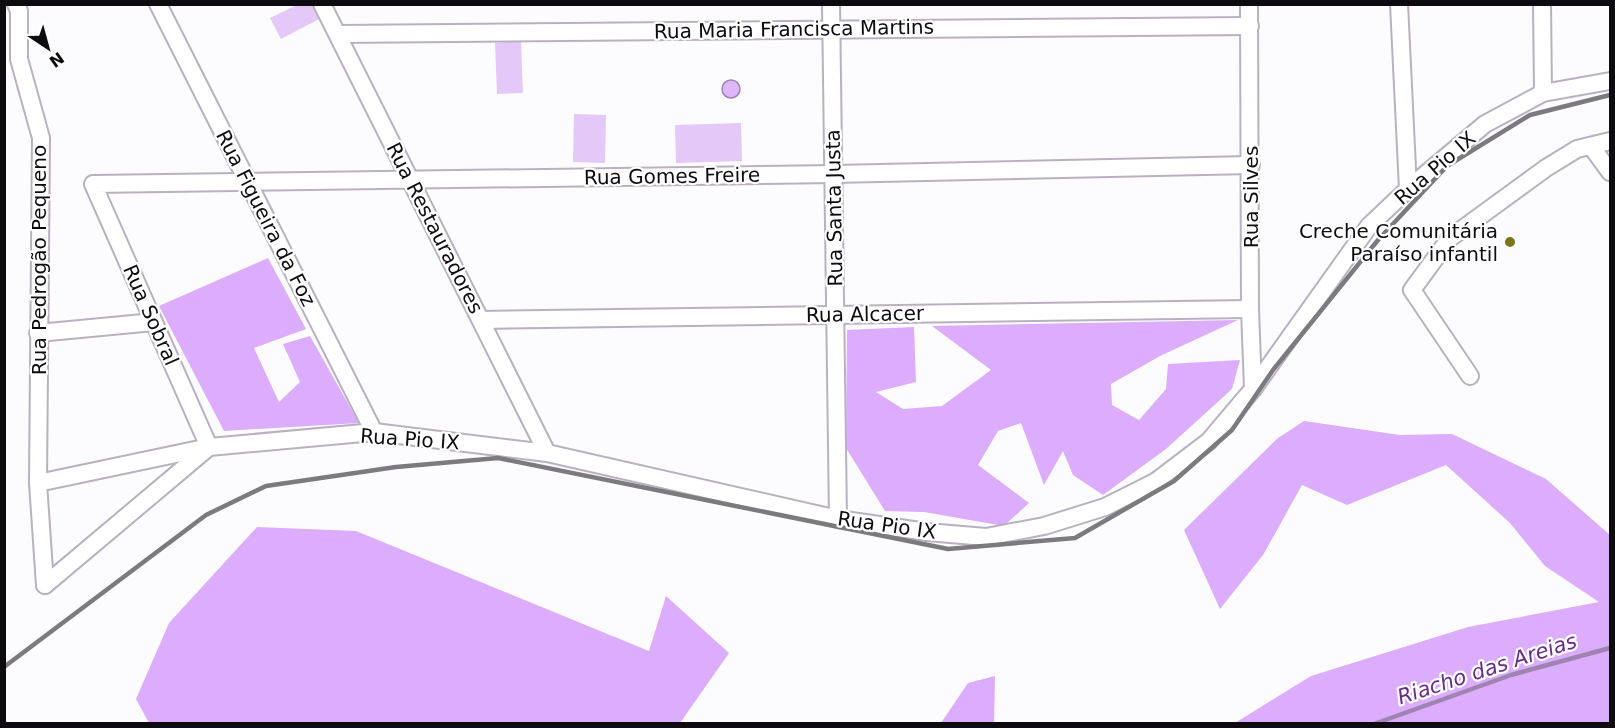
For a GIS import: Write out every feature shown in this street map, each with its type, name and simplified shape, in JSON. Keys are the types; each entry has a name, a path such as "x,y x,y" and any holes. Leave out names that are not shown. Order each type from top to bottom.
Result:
{"street":[{"name":"Rua Pedrogão Pequeno","path":"16,4 19,11 12,59 41,138 38,483 45,585 209,447"},
{"name":"Rua Figueira da Foz","path":"158,4 374,432"},
{"name":"Rua Restauradores","path":"322,4 547,453"},
{"name":"Rua Santa Justa","path":"831,4 838,519"},
{"name":"Rua Silves","path":"1249,4 1250,309 1253,389"},
{"path":"1399,4 1408,189"},
{"path":"1542,4 1544,93"},
{"name":"Rua Maria Francisca Martins","path":"338,34 1250,26"},
{"name":"Rua Pio IX","path":"209,447 374,432 547,453 838,519 927,532 986,537 1044,526 1106,507 1155,482 1209,441 1253,389 1370,226 1408,189 1485,124 1544,93 1611,81"},
{"path":"1470,376 1412,291 1450,238 1546,168 1577,149 1611,141"},
{"path":"1591,146 1611,172"},
{"name":"Rua Gomes Freire","path":"93,184 247,180 834,174 1251,165"},
{"name":"Rua Sobral","path":"93,184 209,447"},
{"name":"Rua Alcacer","path":"481,320 1250,309"},
{"path":"38,333 154,322"},
{"path":"38,483 209,447"}],"shaded area":[{"path":"311,4 319,19 281,39 270,18 297,5"},
{"path":"521,41 523,93 497,94 495,43"},
{"path":"731,80 737,83 740,89 737,95 731,98 725,95 722,89 725,83"},
{"path":"574,114 606,115 605,163 573,162"},
{"path":"741,123 742,161 676,163 675,125"},
{"path":"268,258 306,329 254,348 279,402 300,382 283,344 310,336 359,423 224,431 159,306"},
{"path":"1238,320 1160,356 1111,384 1112,405 1139,420 1166,389 1168,364 1240,360 1232,389 1166,449 1103,495 1073,475 1063,451 1044,485 1021,423 998,431 978,465 1029,503 1004,526 924,512 885,511 846,448 847,330 914,327 916,382 876,392 903,409 942,406 991,370 932,326"},
{"path":"1304,421 1400,435 1452,434 1546,479 1610,535 1610,723 1235,723 1311,676 1468,627 1599,602 1545,566 1510,523 1446,465 1347,505 1302,485 1263,555 1220,609 1184,530 1278,438"},
{"path":"257,527 356,531 649,651 666,596 729,653 680,723 149,723 136,699 169,623"},
{"path":"995,676 994,723 941,723 968,683"}],"waterway":[{"name":"Riacho das Areias","path":"1374,724 1511,675 1610,648"}],"railway":[{"path":"4,667 206,515 266,486 396,467 498,458 948,549 1075,538 1174,481 1232,430 1273,370 1378,240 1447,166 1530,115 1610,95"}],"place":[{"name":"Creche Comunitária Paraíso infantil","path":"1510,242"}]}
